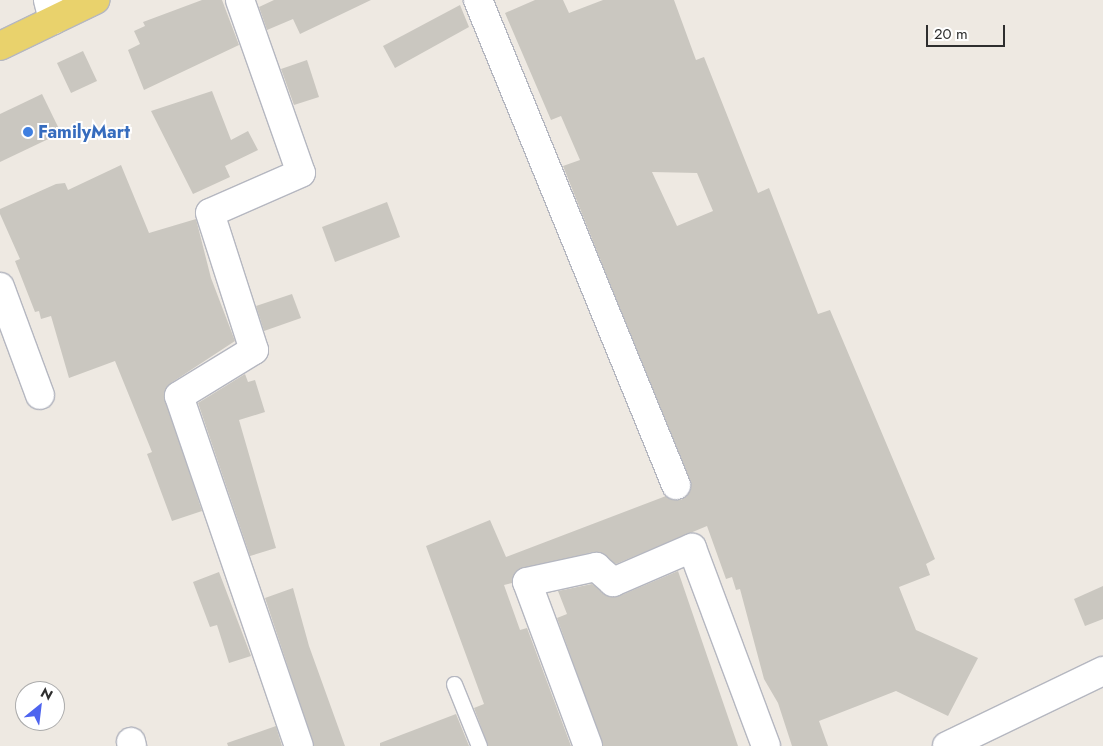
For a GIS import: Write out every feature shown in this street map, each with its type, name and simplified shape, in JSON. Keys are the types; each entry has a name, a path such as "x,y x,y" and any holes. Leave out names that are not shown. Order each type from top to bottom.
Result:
{"main road":[{"path":"0,46 51,10 95,0"}],"street":[{"path":"240,0 301,172 210,213 254,350 179,396 300,746"},
{"path":"478,0 676,485"},
{"path":"0,287 40,395"},
{"path":"588,746 527,582 596,567 613,582 692,548 766,746"},
{"path":"947,746 1103,671"}],"lane":[{"path":"454,684 479,746"}],"building":[{"path":"202,0 222,0 239,45 144,90 128,50 140,44 134,31 145,26 143,22"},
{"path":"274,0 371,0 300,34 293,19 267,30 259,7"},
{"path":"535,0 563,0 569,13 603,0 674,0 696,60 704,57 758,193 769,188 818,314 830,310 935,559 926,564 930,575 899,587 916,630 978,658 948,716 896,691 819,721 828,746 792,746 778,703 764,679 740,589 736,590 732,577 726,579 707,526 616,564 593,552 516,571 512,583 504,585 520,630 527,628 571,746 488,746 474,708 484,704 426,546 490,520 506,557 666,496 681,500 691,487 563,166 580,160 561,116 551,120 505,13","holes":["652,172 697,173 713,211 677,226"]},
{"path":"460,5 469,27 395,68 383,46"},
{"path":"83,51 97,81 71,93 57,63"},
{"path":"307,60 319,97 294,105 281,69"},
{"path":"212,91 231,140 248,131 258,150 225,166 230,177 193,194 151,111"},
{"path":"42,94 61,133 0,162 0,114"},
{"path":"121,165 149,233 196,219 211,278 235,341 171,383 164,394 202,511 172,521 147,454 152,452 115,361 69,378 51,316 41,319 39,311 35,312 15,261 20,259 0,214 0,209 56,184 65,183 68,190"},
{"path":"387,202 400,237 335,262 322,227"},
{"path":"292,294 301,318 264,331 256,306"},
{"path":"245,374 248,382 255,380 265,412 239,420 276,548 250,556 198,403"},
{"path":"678,571 738,746 603,746 557,618 567,614 558,591 592,584 610,597 619,596"},
{"path":"219,572 251,656 229,663 217,625 210,627 193,582"},
{"path":"1103,586 1103,619 1085,626 1074,599"},
{"path":"293,588 309,646 345,746 314,746 265,598"},
{"path":"456,714 469,746 380,746 380,743"},
{"path":"276,726 282,746 228,746 227,743"}],"place":[{"name":"FamilyMart","path":"28,132"}]}
